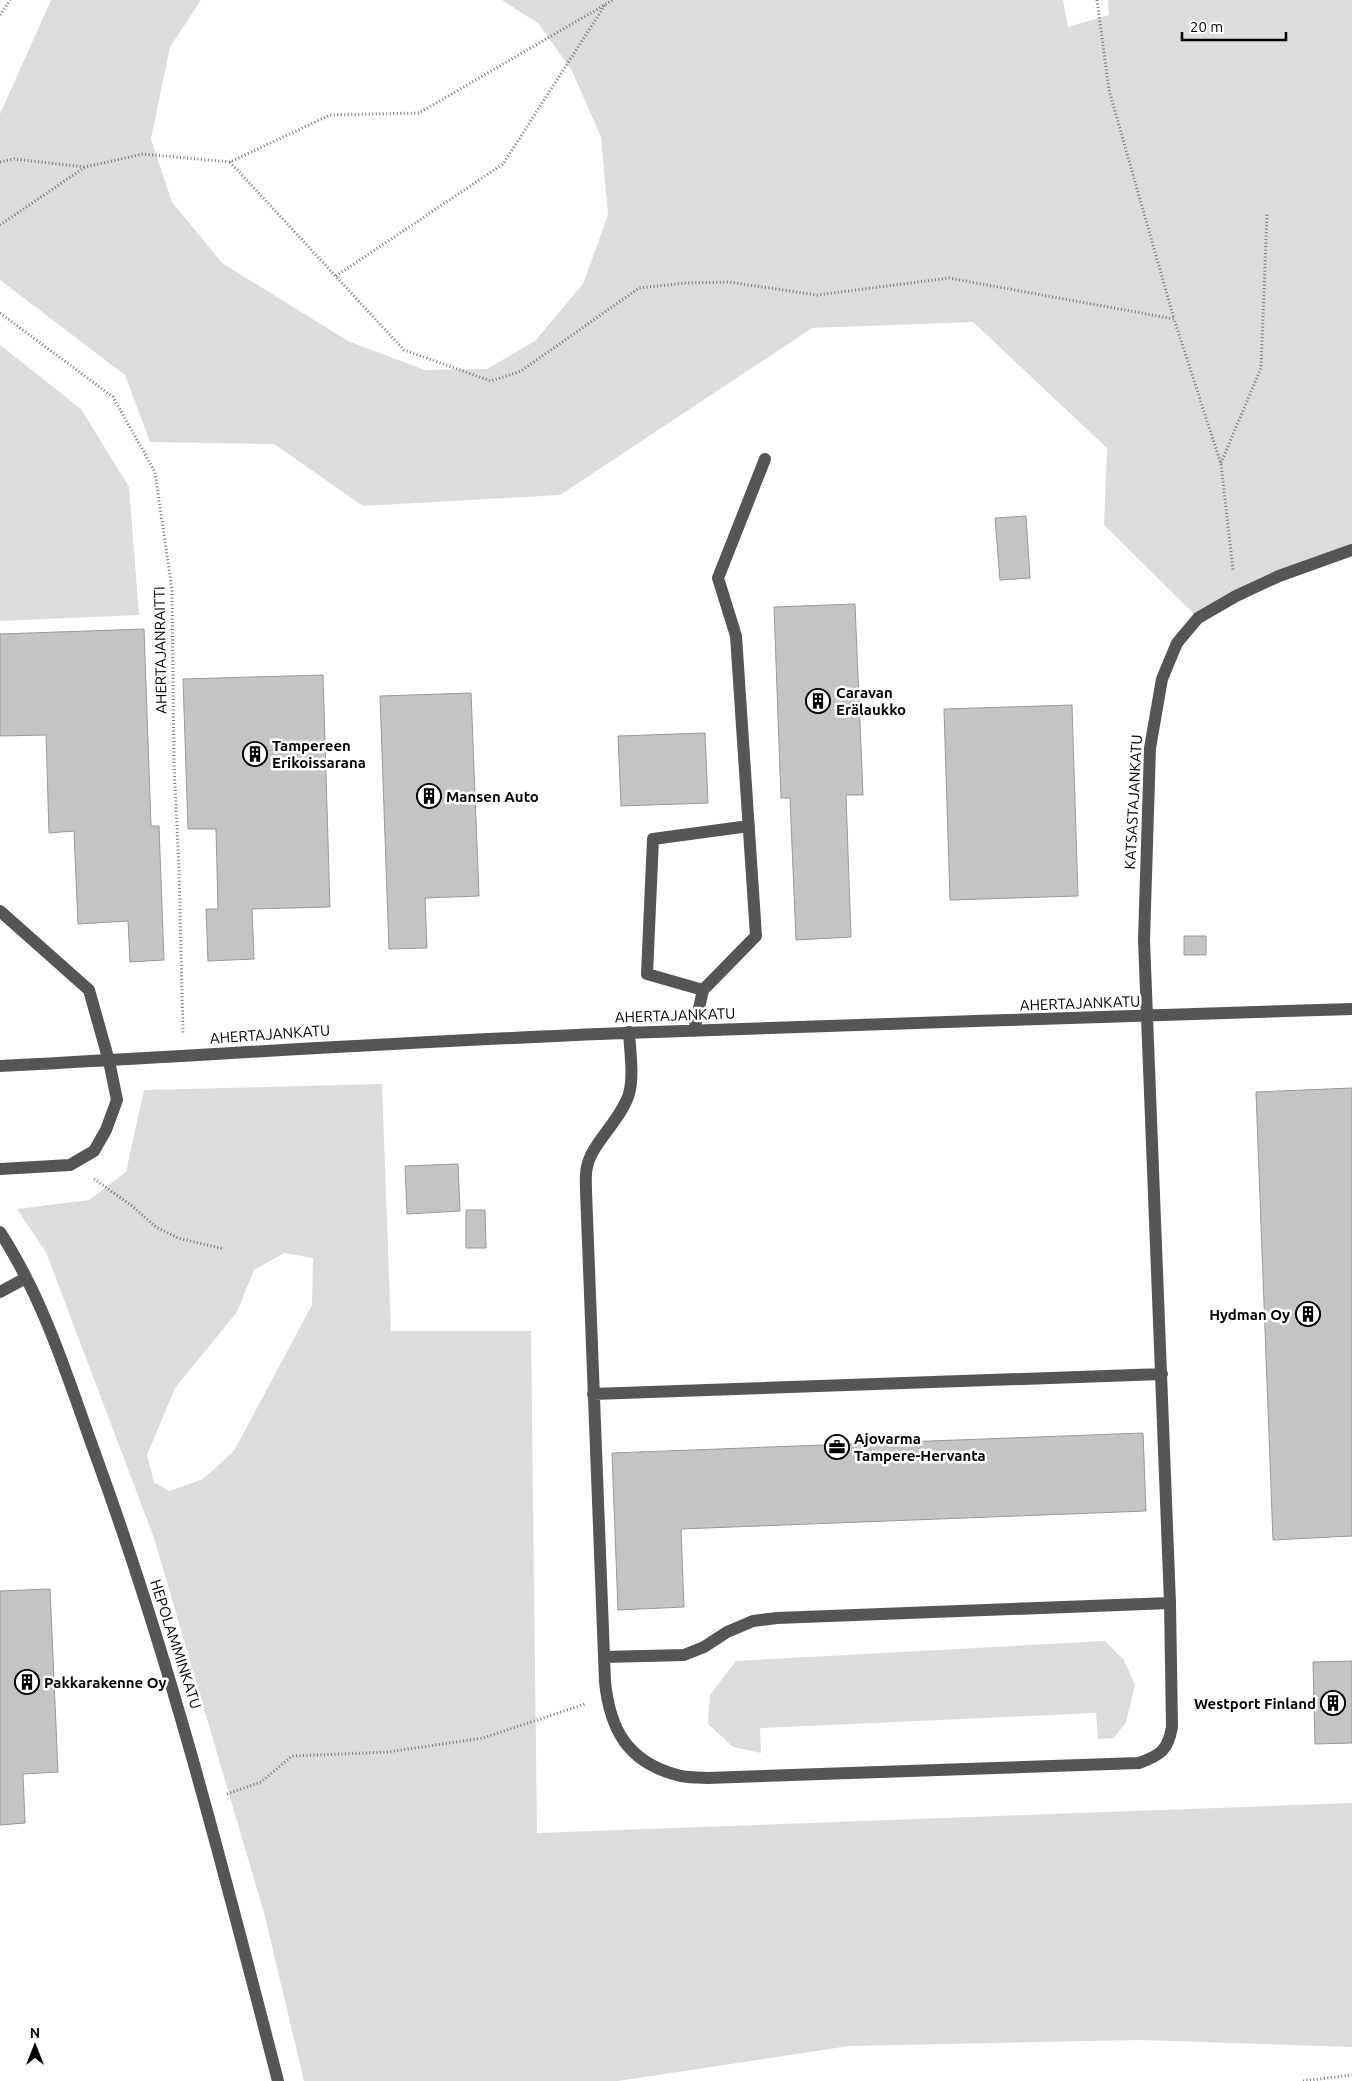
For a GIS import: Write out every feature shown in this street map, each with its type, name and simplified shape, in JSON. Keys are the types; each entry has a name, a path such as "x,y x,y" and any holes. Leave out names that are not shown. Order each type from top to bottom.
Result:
{"street":[{"path":"694,1031 702,990 756,936 736,636 718,578 764,460"},
{"name":"KATSASTAJANKATU","path":"629,1032 631,1064 629,1093 617,1119 596,1148 587,1166 586,1191 604,1657 607,1697 615,1729 630,1748 652,1766 678,1776 707,1778 1140,1763 1164,1750 1170,1740 1172,1727 1170,1603 1144,940 1150,748 1162,679 1177,643 1198,618 1236,596 1279,576 1352,550"},
{"path":"702,990 647,974 653,840 749,826"},
{"path":"0,911 89,990 109,1060 117,1100 106,1130 94,1151 70,1165 0,1169"},
{"name":"AHERTAJANKATU","path":"0,1066 385,1043 629,1032 1148,1017 1352,1009"},
{"name":"HEPOLAMMINKATU","path":"0,1232 19,1261 56,1344 119,1519 180,1712 278,2081"},
{"path":"0,1292 26,1278"},
{"path":"593,1394 1162,1374"},
{"path":"604,1657 684,1655 704,1647 727,1632 753,1621 777,1618 1170,1603"}],"path":[{"path":"0,15 10,0"},
{"path":"0,162 14,159 85,167 143,154 230,162 330,115 419,113 613,0"},
{"path":"1097,0 1109,90 1174,319 1221,464 1236,596"},
{"path":"336,276 503,164 606,4"},
{"path":"230,162 404,350 491,381 521,371 639,288 686,283 729,282 817,295 949,278 1174,319"},
{"path":"0,226 85,167"},
{"path":"1221,464 1261,368 1267,214"},
{"name":"AHERTAJANRAITTI","path":"0,313 113,397 155,472 172,590 174,765 184,1056"},
{"path":"70,1165 132,1205 156,1228 178,1238 224,1249"},
{"path":"205,1801 261,1782 292,1756 388,1752 483,1738 607,1697"},
{"path":"1303,2081 1352,2075"}],"shaded area":[{"path":"51,0 201,0 170,47 151,139 172,202 222,263 348,341 425,370 487,369 535,341 583,284 608,215 601,137 572,71 539,24 502,0 1063,0 1068,27 1109,15 1108,0 1352,0 1352,552 1279,576 1198,618 1104,525 1107,448 973,322 812,328 560,495 363,506 274,444 150,442 125,375 0,280 0,114"},
{"path":"0,345 81,409 129,487 139,615 0,621"},
{"path":"382,1084 391,1331 531,1331 537,1833 1352,1803 1352,2047 1140,2040 849,2046 618,2081 304,2081 264,1913 154,1538 46,1252 17,1209 89,1200 126,1172 144,1090","holes":["284,1253 313,1258 312,1305 234,1451 203,1479 169,1491 154,1482 147,1455 175,1388 237,1312 254,1270"]},
{"path":"1105,1641 1124,1660 1135,1685 1126,1723 1113,1738 1098,1739 1096,1713 760,1728 761,1753 733,1747 708,1724 710,1695 736,1661"}],"building":[{"path":"1026,516 1030,578 1000,580 995,518"},
{"name":"Caravan Erälaukko","path":"855,604 863,795 846,795 851,937 796,940 790,798 781,798 774,607"},
{"path":"144,629 151,826 159,826 164,960 130,962 128,921 78,924 74,831 49,833 46,735 0,736 0,634"},
{"name":"Tampereen Erikoissarana","path":"323,675 330,907 252,909 254,959 208,961 206,909 218,909 216,829 188,829 183,679"},
{"name":"Mansen Auto","path":"471,693 479,896 425,898 427,948 389,949 380,696"},
{"path":"1072,705 1078,896 950,900 944,709"},
{"path":"705,733 708,803 621,806 618,736"},
{"path":"1184,936 1206,936 1206,955 1184,955"},
{"name":"Hydman Oy","path":"1352,1088 1352,1536 1273,1540 1256,1092"},
{"path":"458,1164 460,1211 407,1214 405,1166"},
{"path":"466,1210 485,1210 486,1248 466,1248"},
{"path":"1143,1433 1146,1511 681,1529 684,1607 618,1610 612,1453"},
{"name":"Pakkarakenne Oy","path":"50,1589 58,1772 23,1774 25,1823 0,1825 0,1591"},
{"name":"Westport Finland","path":"1352,1661 1352,1743 1315,1744 1313,1662"}],"place":[{"name":"Caravan Erälaukko","path":"818,701"},
{"name":"Tampereen Erikoissarana","path":"255,754"},
{"name":"Mansen Auto","path":"429,796"},
{"name":"Hydman Oy","path":"1308,1314"},
{"name":"Ajovarma Tampere-Hervanta","path":"837,1447"},
{"name":"Pakkarakenne Oy","path":"27,1682"},
{"name":"Westport Finland","path":"1333,1703"}]}
